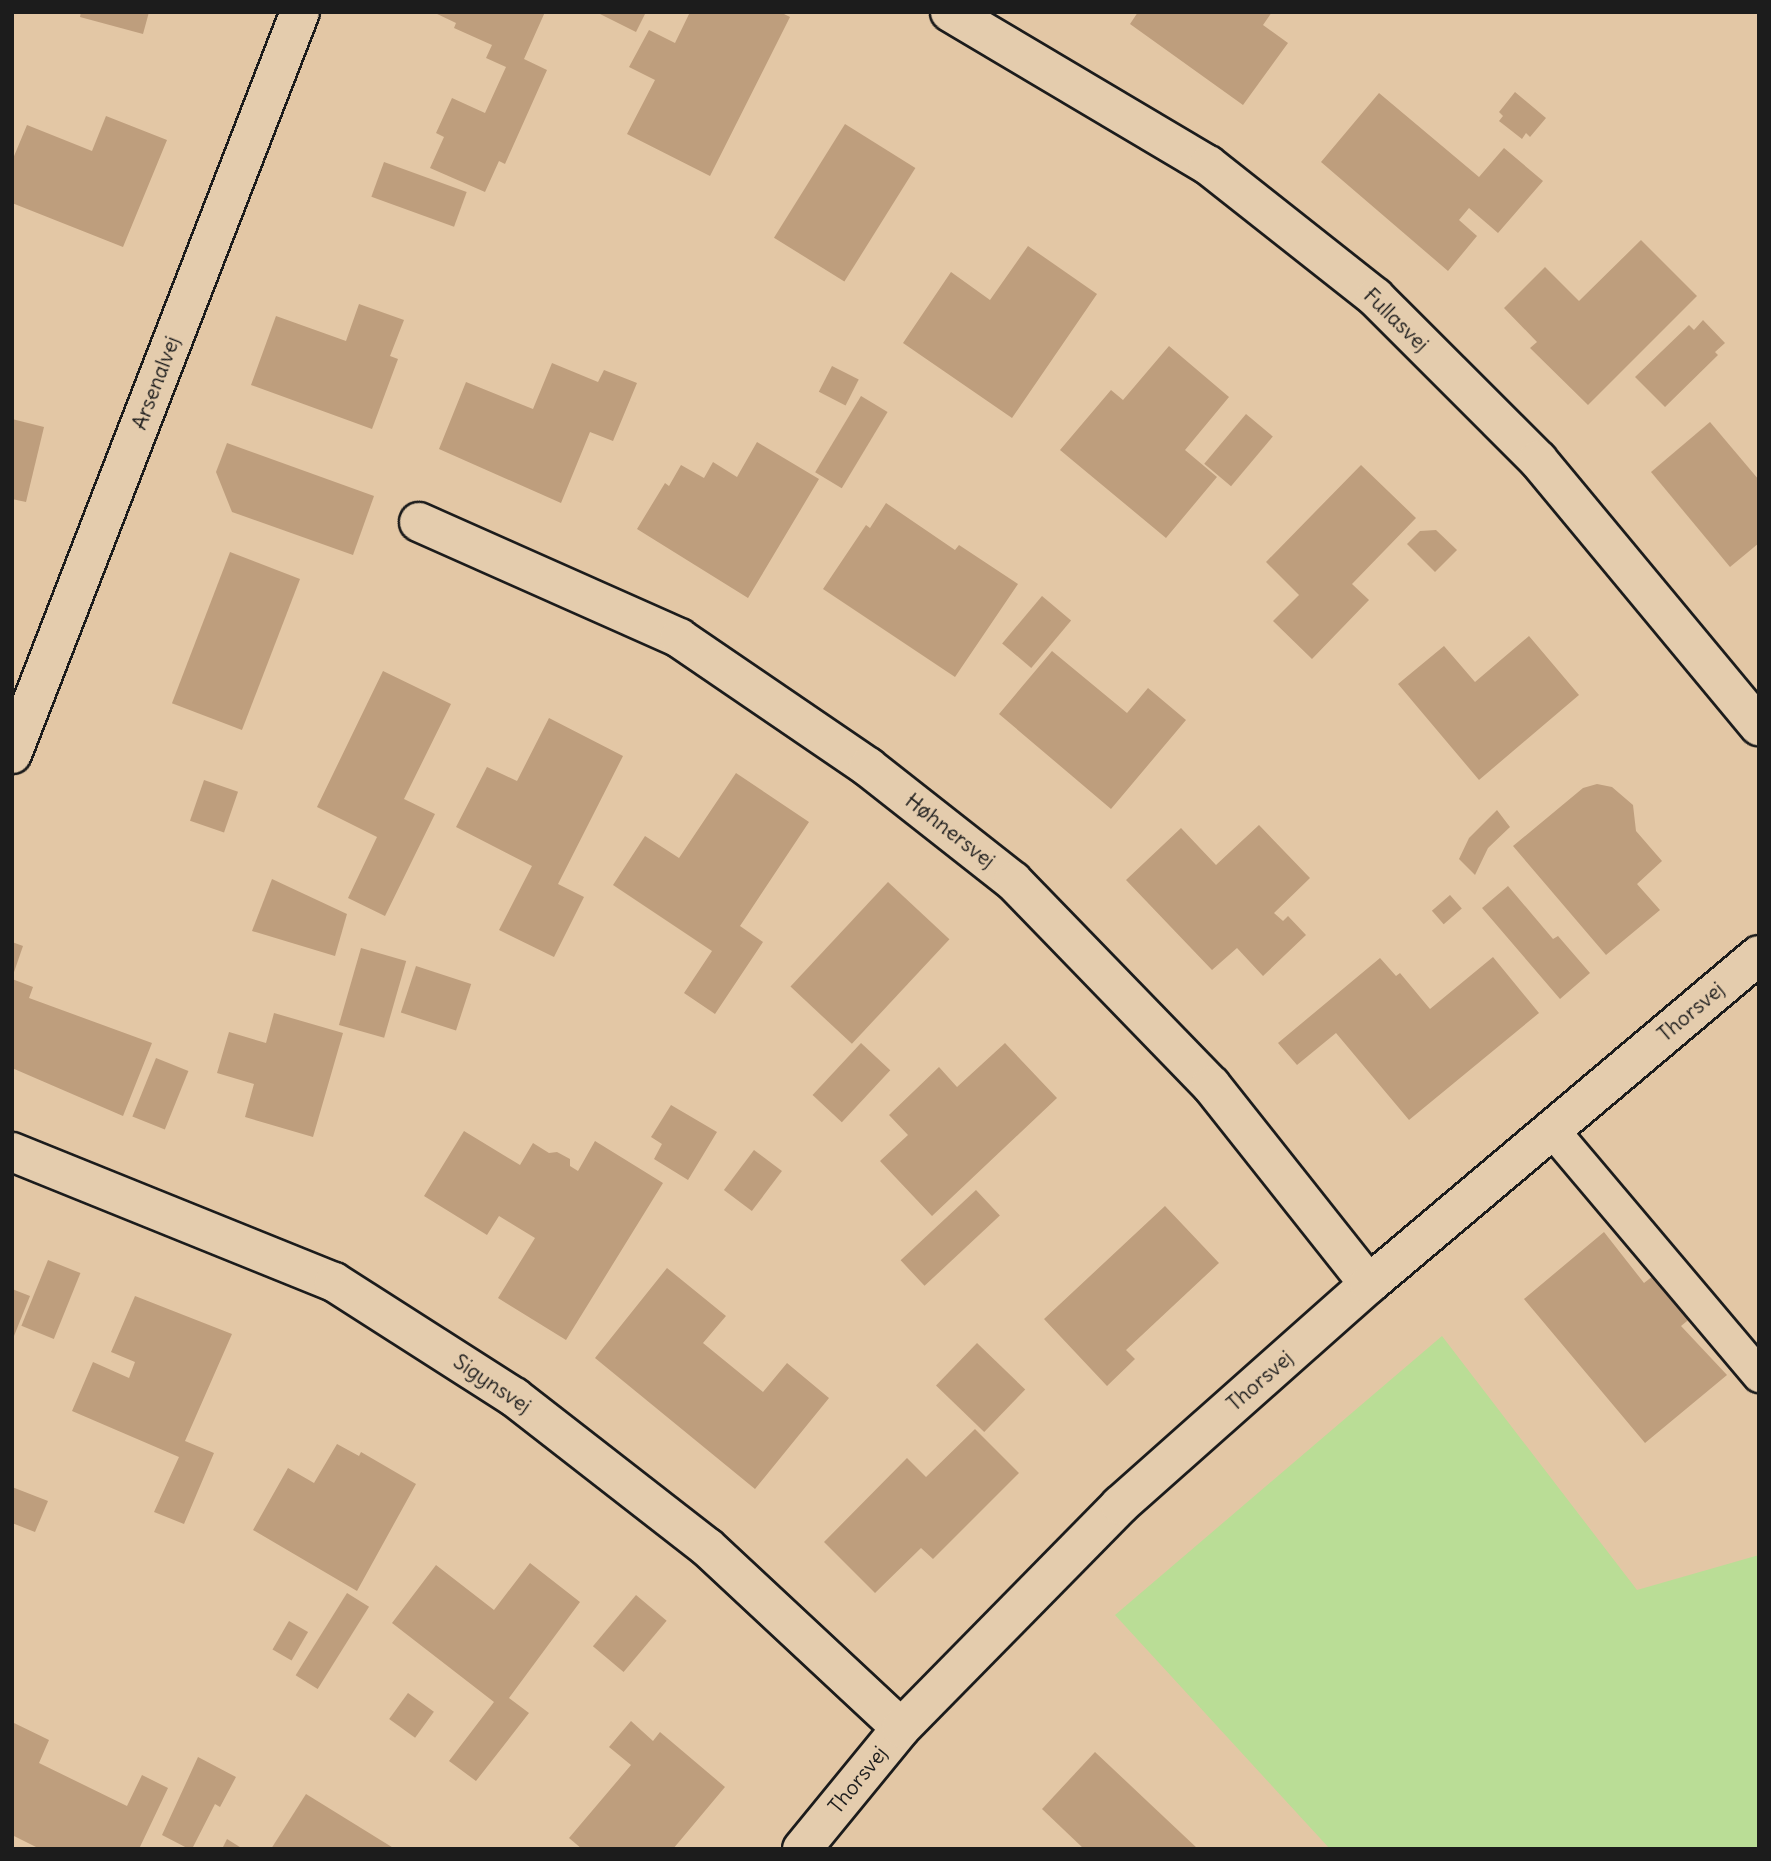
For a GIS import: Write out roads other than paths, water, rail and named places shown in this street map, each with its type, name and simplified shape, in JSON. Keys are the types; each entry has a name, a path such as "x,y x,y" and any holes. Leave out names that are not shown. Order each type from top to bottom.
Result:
{"street":[{"name":"Arsenalvej","path":"12,754 300,12"},
{"name":"Fullasvej","path":"950,12 1208,165 1375,297 1538,460 1759,726"},
{"name":"Høhnersvej","path":"419,522 679,638 868,767 1013,881 1211,1085 1369,1284"},
{"name":"Thorsvej","path":"802,1849 901,1728 1120,1504 1369,1284 1759,955"},
{"name":"Sigynsvej","path":"12,1152 334,1282 514,1397 707,1547 901,1728"}],"lane":[{"path":"1552,1130 1759,1375"}]}
